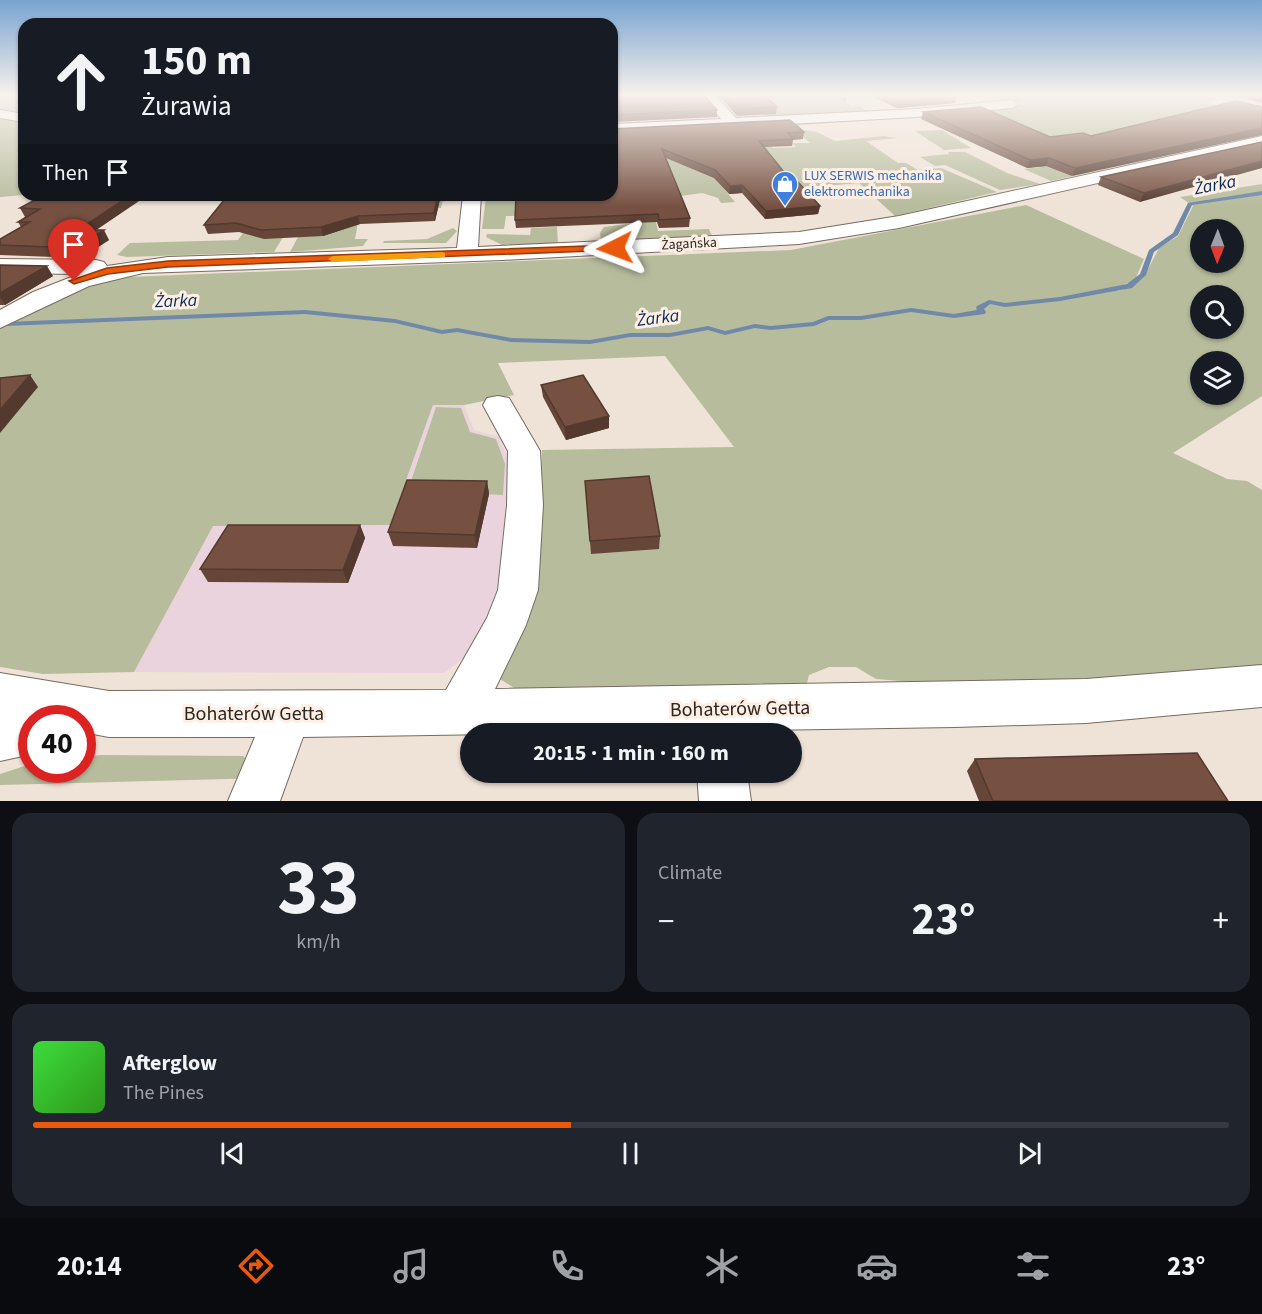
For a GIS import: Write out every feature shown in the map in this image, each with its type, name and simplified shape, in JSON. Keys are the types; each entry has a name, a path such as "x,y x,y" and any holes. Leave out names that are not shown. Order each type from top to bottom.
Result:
{"street":[{"name":"Żagańska","path":"0,266 81,266 107,271 168,264 758,241 830,234 1131,172 1262,141"},
{"path":"467,254 471,201"},
{"path":"0,320 59,288 107,271"},
{"path":"459,712 505,625 518,590 522,558 524,451 498,405"},
{"name":"Bohaterów Getta","path":"96,717 459,712 718,722 1086,701 1262,686"},
{"name":"Bohaterów Getta","path":"0,695 44,705"},
{"path":"255,801 288,714"},
{"path":"0,737 18,733"},
{"path":"723,783 725,801"}],"shaded area":[{"path":"433,405 464,405 474,430 499,437 509,462 499,593 473,651 444,673 134,672 213,526 390,525"}],"green space":[{"path":"0,132 18,132 18,196 0,197"},
{"path":"797,132 818,132 835,141 884,136 897,138 866,141 898,163 906,163 918,170 941,168 997,192 895,216 859,183 754,192 718,182 735,202 721,203 718,198 702,193 651,200 658,231 709,229 713,238 601,242 600,233 604,227 636,223 631,207 618,199 618,187 643,156 766,140 773,148 796,147 792,143 810,143"},
{"path":"917,132 946,132 971,148 944,150"},
{"path":"1000,132 1262,132 1262,138 1237,136 1133,152 1151,158 1113,167 1078,152 1096,171 1051,181 1024,169 1041,167"},
{"path":"948,152 965,152 1007,173 1040,184 1000,190 945,165 935,166 920,157 949,154"},
{"path":"1262,184 1262,396 1173,453 1227,479 1247,481 1262,490 1262,665 1105,680 926,683 876,679 856,667 829,667 809,675 806,687 519,691 500,679 500,665 538,587 542,450 734,447 665,356 498,363 514,395 464,405 433,405 390,525 213,526 134,672 43,674 0,667 0,327 20,323 122,320 8,322 105,278 791,250 1026,205 1144,259 1135,280 1080,296 1122,290 1145,275 1159,248 1178,236 1193,206 1180,197","holes":["1045,301 1036,302 1005,304","985,303 1005,304 984,304 982,313 967,316 944,316 922,312 966,315 980,312 979,307"]},
{"path":"265,201 362,201 355,239 368,239 363,246 290,252 298,237 327,235 336,216 286,232 274,252 127,257 117,255 130,243 238,240"},
{"path":"362,201 443,201 441,208 398,210"},
{"path":"486,201 545,201 550,215 506,216 504,229 482,229"},
{"path":"557,227 558,244 502,245 486,237 487,234 530,235 531,228"},
{"path":"453,228 457,231 446,243 383,243 384,241 427,239"},
{"path":"436,407 461,408 470,432 496,439 505,464 503,495 408,490"},
{"path":"96,756 243,756 263,778 96,782"},
{"path":"18,768 18,783 75,783 0,785 0,774"}],"building":[{"path":"618,132 798,132 788,133 793,139 759,141 792,182 798,182 820,206 766,211 742,185 730,186 715,170 662,149 690,218 659,220 658,214 515,220 516,201 618,201"},
{"path":"968,132 1039,132 1050,137 1083,133 1091,136 1106,132 1242,132 1075,168 1049,158 1030,160"},
{"path":"1262,142 1262,161 1144,193 1101,177"},
{"path":"33,201 122,201 78,230 104,230 76,248 0,245 0,239 30,222 18,222 40,209 20,208"},
{"path":"223,201 437,201 434,213 358,216 321,227 261,230 236,223 204,225"},
{"path":"0,265 47,266 0,293"},
{"path":"30,375 0,410 0,378"},
{"path":"583,375 609,416 565,427 541,385"},
{"path":"649,476 660,536 590,541 585,481"},
{"path":"407,480 487,481 475,535 388,532"},
{"path":"228,525 360,525 343,570 200,569"},
{"path":"1197,753 1228,801 993,801 975,759"}],"waterway":[{"name":"Żarka","path":"5,324 305,312 395,321 442,332 457,330 511,340 590,342 630,335 670,335 708,328 725,333 755,326 771,328 814,324 828,318 861,318 911,310 954,316 982,312 980,308 989,302 1005,305 1060,299 1129,286 1143,275 1151,251 1176,234 1190,204 1262,193"}],"slow traffic":[{"path":"333,259 442,255"}],"place":[{"name":"LUX SERWIS mechanika elektromechanika","path":"785,207"}],"route":[{"path":"74,281 107,271 168,264 615,248"}]}
